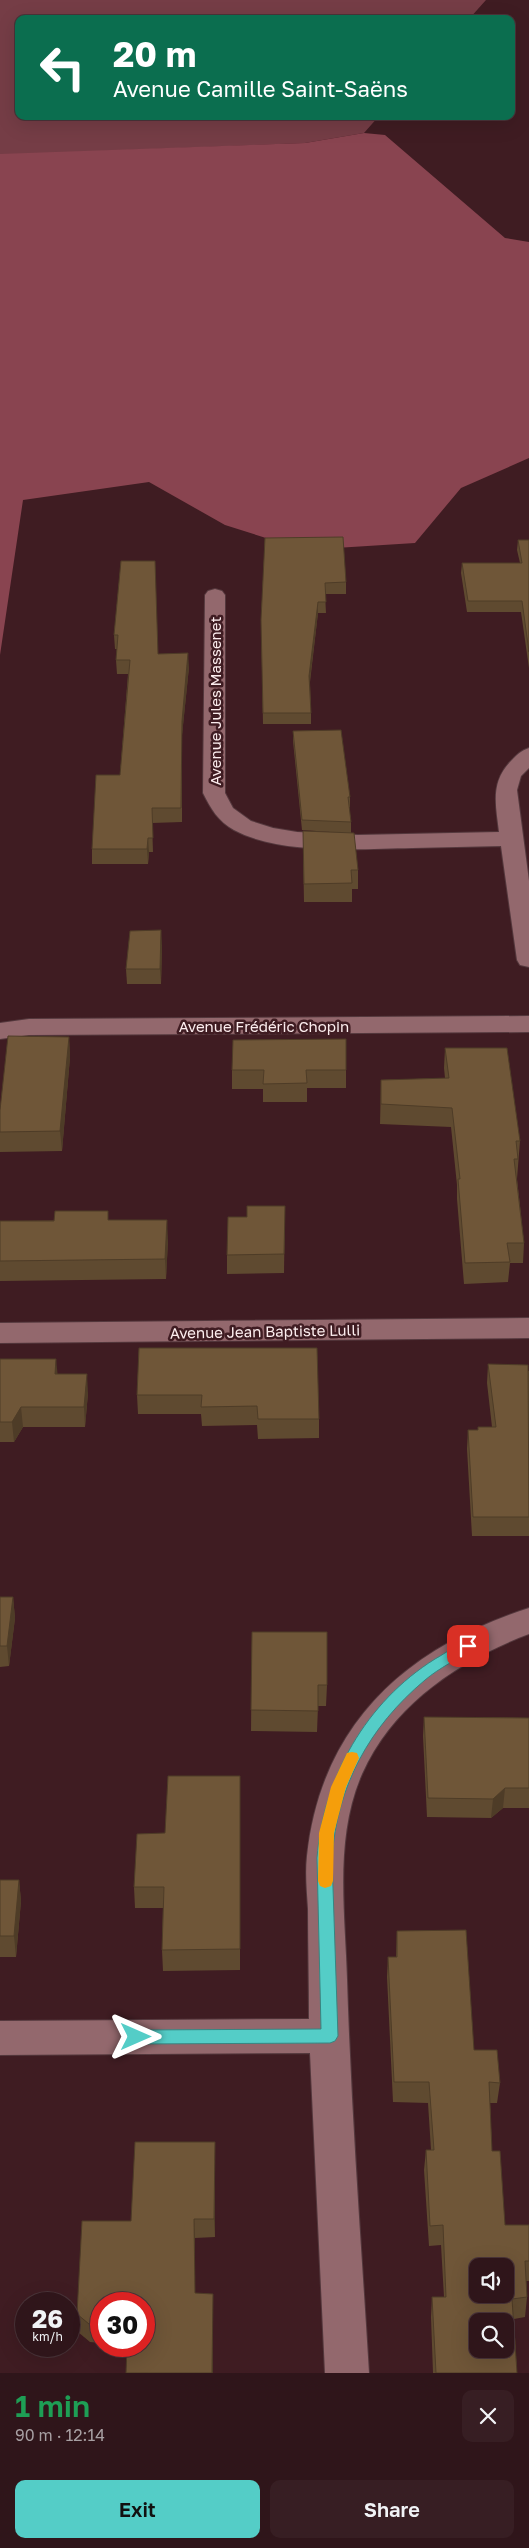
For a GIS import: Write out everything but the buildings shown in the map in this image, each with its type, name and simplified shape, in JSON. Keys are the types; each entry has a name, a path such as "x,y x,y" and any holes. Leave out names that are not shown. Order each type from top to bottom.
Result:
{"street":[{"name":"Avenue Jules Massenet","path":"215,595 214,793 215,799 226,812 258,831 299,840 511,839"},
{"path":"529,755 518,764 507,784 511,839 529,960"},
{"name":"Avenue Frédéric Chopin","path":"0,1031 29,1027 529,1024"},
{"name":"Avenue Jean Baptiste Lulli","path":"0,1333 529,1328"},
{"path":"347,2373 330,2036 326,1833 338,1787 348,1764 363,1738 379,1717 421,1675 468,1646 529,1621"},
{"path":"0,2038 330,2036"}],"shaded area":[{"path":"0,0 486,0 473,15 15,15 15,120 375,120 364,133 305,143 0,155"},
{"path":"364,133 385,135 505,238 529,242 529,458 461,488 415,543 304,550 225,525 149,482 23,500 0,655 0,154 305,143"}],"slow traffic":[{"path":"325,1881 326,1833 338,1787 352,1758"}],"route":[{"path":"136,2037 330,2036 325,1858 326,1833 338,1787 348,1764 363,1738 399,1694 421,1675 444,1659 468,1646"}]}
